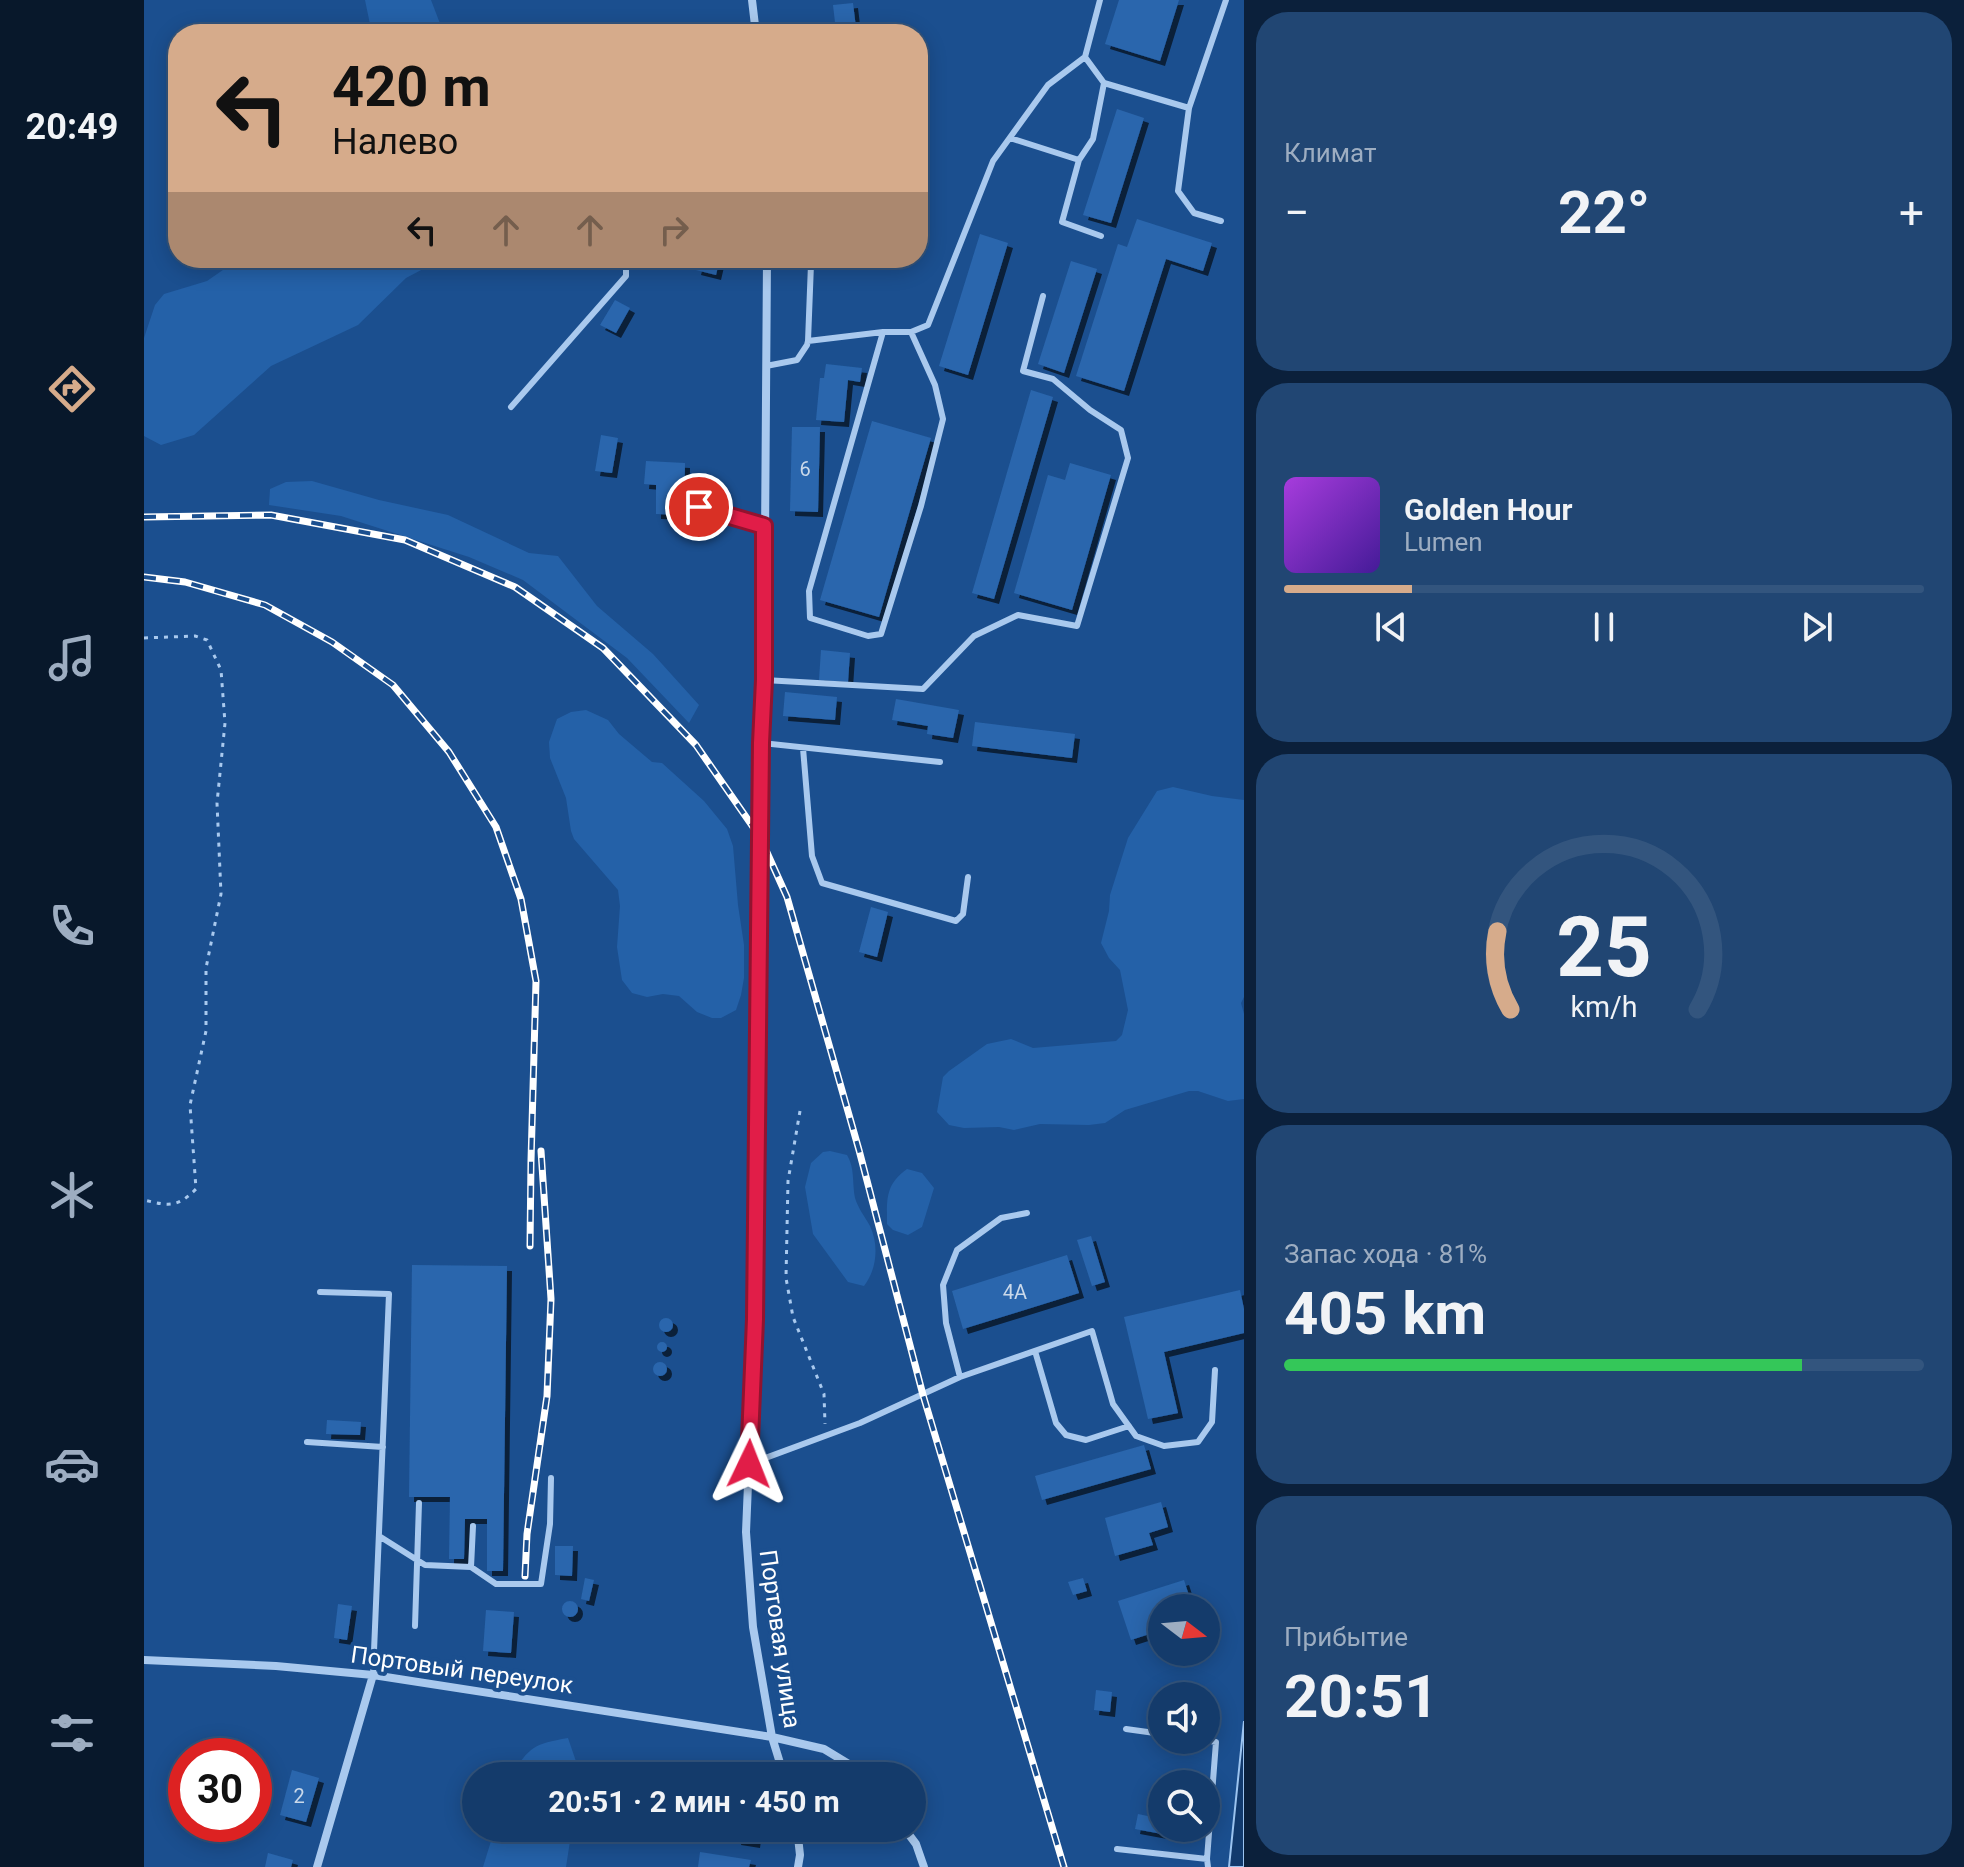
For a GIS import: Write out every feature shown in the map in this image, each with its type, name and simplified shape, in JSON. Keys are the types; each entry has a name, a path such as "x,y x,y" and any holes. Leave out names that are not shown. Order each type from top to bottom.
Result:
{"street":[{"path":"752,0 755,24"},
{"name":"Портовая улица","path":"767,268 755,1319 746,1532 752,1612 772,1737 780,1762"},
{"name":"Портовый переулок","path":"144,1660 276,1666 373,1675 772,1737 824,1749 845,1762"},
{"path":"317,1867 373,1675"},
{"path":"798,1867 799,1842"},
{"path":"914,1842 924,1867"}],"lane":[{"path":"808,341 883,332 911,332 928,325 993,161 1048,85 1085,57 1100,0"},
{"path":"1221,221 1194,213 1178,191 1189,108 1226,0"},
{"path":"1085,57 1104,83 1189,108"},
{"path":"1101,236 1062,222 1079,160 1093,139 1104,83"},
{"path":"1010,138 1079,160"},
{"path":"511,407 626,276 626,268"},
{"path":"766,366 797,360 808,341 811,268"},
{"path":"764,680 923,689 974,636 1018,615 1077,626 1128,458 1121,430 1090,410 1053,379 1023,371 1043,296"},
{"path":"883,332 809,591 810,618 868,636 881,634 921,506 943,419 935,385 911,332"},
{"path":"699,507 764,526"},
{"path":"761,743 940,762"},
{"path":"803,748 812,856 822,883 956,921 963,914 968,877"},
{"path":"960,1377 946,1323 943,1285 957,1250 1001,1218 1027,1213"},
{"path":"320,1292 389,1294 373,1675"},
{"path":"749,1464 860,1423 960,1377 1092,1331 1113,1404 1136,1436 1164,1446 1198,1442 1212,1422 1215,1370"},
{"path":"1035,1351 1056,1423 1066,1435 1086,1440 1129,1426"},
{"path":"307,1442 383,1447"},
{"path":"379,1536 425,1565 471,1567 496,1584 541,1584 550,1524 551,1478"},
{"path":"415,1626 419,1503"},
{"path":"471,1567 473,1526"},
{"path":"1126,1729 1148,1732"},
{"path":"1117,1849 1208,1863 1215,1754"}],"path":[{"path":"144,638 195,636 207,640 221,670 225,723 217,803 221,894 206,968 206,1031 190,1105 196,1189 185,1200 168,1206 144,1200"},
{"path":"800,1111 788,1181 786,1278 793,1317 824,1394 826,1435"}],"shaded area":[{"path":"365,0 431,0 440,24 370,24"},
{"path":"226,268 425,268 406,278 358,325 271,366 194,435 161,445 144,436 144,338 155,305 164,294 207,281"},
{"path":"312,481 448,515 529,553 558,556 597,606 653,654 699,705 689,723 627,658 523,580 469,557 341,516 269,505 270,489 286,482"},
{"path":"586,710 608,720 619,734 652,762 662,763 704,801 727,829 733,846 744,945 744,978 736,1010 721,1018 697,1012 679,996 663,994 647,997 632,993 622,980 617,947 618,890 574,839 566,798 550,758 549,742 557,719 571,712"},
{"path":"1173,787 1244,800 1244,997 1241,1003 1244,1014 1244,1099 1228,1101 1189,1091 1125,1110 1105,1123 1040,1124 1014,1130 949,1125 937,1112 943,1077 987,1044 1011,1039 1033,1048 1116,1041 1122,1035 1128,1010 1120,970 1101,943 1110,895 1128,838 1157,791"},
{"path":"823,1152 847,1155 850,1160 855,1198 873,1233 874,1265 864,1286 848,1282 813,1234 805,1187 811,1163"},
{"path":"907,1169 922,1173 934,1188 922,1227 908,1235 893,1230 887,1224 891,1187"},
{"path":"1244,1721 1244,1867 1229,1867"},
{"path":"568,1738 576,1762 520,1762 528,1752 547,1742"},
{"path":"491,1842 570,1842 566,1867 483,1867"}],"building":[{"path":"1119,0 1179,0 1160,61 1105,44"},
{"path":"853,3 856,24 835,24 833,5"},
{"path":"1117,109 1144,118 1111,223 1083,215"},
{"path":"1137,219 1212,243 1203,271 1166,259 1124,391 1076,376 1118,244 1127,247"},
{"path":"980,234 1008,243 968,375 939,366"},
{"path":"1071,261 1097,269 1064,373 1038,364"},
{"path":"696,268 718,268 716,275"},
{"path":"615,300 630,308 616,333 600,325"},
{"path":"826,364 862,368 860,382 848,380 844,422 816,420 820,378 824,378"},
{"path":"1031,390 1053,397 994,599 972,593"},
{"path":"872,421 931,438 879,617 820,600"},
{"path":"792,427 820,427 818,512 790,511"},
{"path":"601,435 618,438 612,473 595,471"},
{"path":"646,461 685,463 684,515 656,514 656,485 644,484"},
{"path":"1070,463 1111,475 1072,610 1014,593 1048,475 1065,480"},
{"path":"821,650 850,653 848,682 819,680"},
{"path":"785,692 837,697 835,720 783,716"},
{"path":"896,699 959,710 953,738 927,734 928,726 892,720"},
{"path":"975,722 1075,734 1072,758 972,746"},
{"path":"871,907 888,912 877,957 859,952"},
{"path":"1091,1236 1105,1282 1092,1286 1077,1240"},
{"path":"1067,1255 1079,1293 963,1329 952,1291"},
{"path":"412,1265 507,1266 503,1571 487,1571 487,1519 465,1519 464,1559 449,1559 450,1497 409,1497"},
{"path":"1240,1290 1244,1333 1164,1352 1178,1413 1148,1419 1124,1317"},
{"path":"666,1318 673,1325 666,1332 659,1325"},
{"path":"662,1342 667,1347 662,1352 657,1347"},
{"path":"660,1362 667,1369 660,1376 653,1369"},
{"path":"327,1420 361,1422 360,1435 326,1434"},
{"path":"1144,1445 1151,1469 1042,1500 1035,1476"},
{"path":"1161,1502 1168,1527 1149,1533 1153,1545 1115,1556 1105,1518"},
{"path":"555,1546 573,1546 572,1576 555,1575"},
{"path":"585,1578 594,1580 589,1601 581,1599"},
{"path":"1083,1578 1087,1591 1073,1595 1068,1582"},
{"path":"1184,1580 1188,1594 1148,1594 1148,1635 1131,1640 1118,1601"},
{"path":"567,1601 573,1601 578,1609 576,1615 567,1617 562,1612 562,1606"},
{"path":"338,1604 352,1606 347,1640 334,1638"},
{"path":"486,1610 514,1612 511,1653 483,1651"},
{"path":"1096,1690 1112,1692 1110,1712 1094,1710"},
{"path":"292,1770 319,1778 306,1822 280,1815"},
{"path":"1138,1814 1148,1816 1148,1831 1135,1829"},
{"path":"700,1852 751,1860 749,1867 698,1867"},
{"path":"268,1853 293,1860 291,1867 265,1867"}],"railway":[{"path":"144,517 271,515 405,540 515,587 603,648 696,745 760,837 787,897 859,1150 923,1395 1064,1867"},
{"path":"144,577 185,582 265,605 332,642 393,685 449,752 496,827 521,899 536,981 530,1246"},
{"path":"525,1576 527,1534 547,1396 551,1299 541,1151"}],"route":[{"path":"699,507 764,526 755,1319 749,1464"}]}
